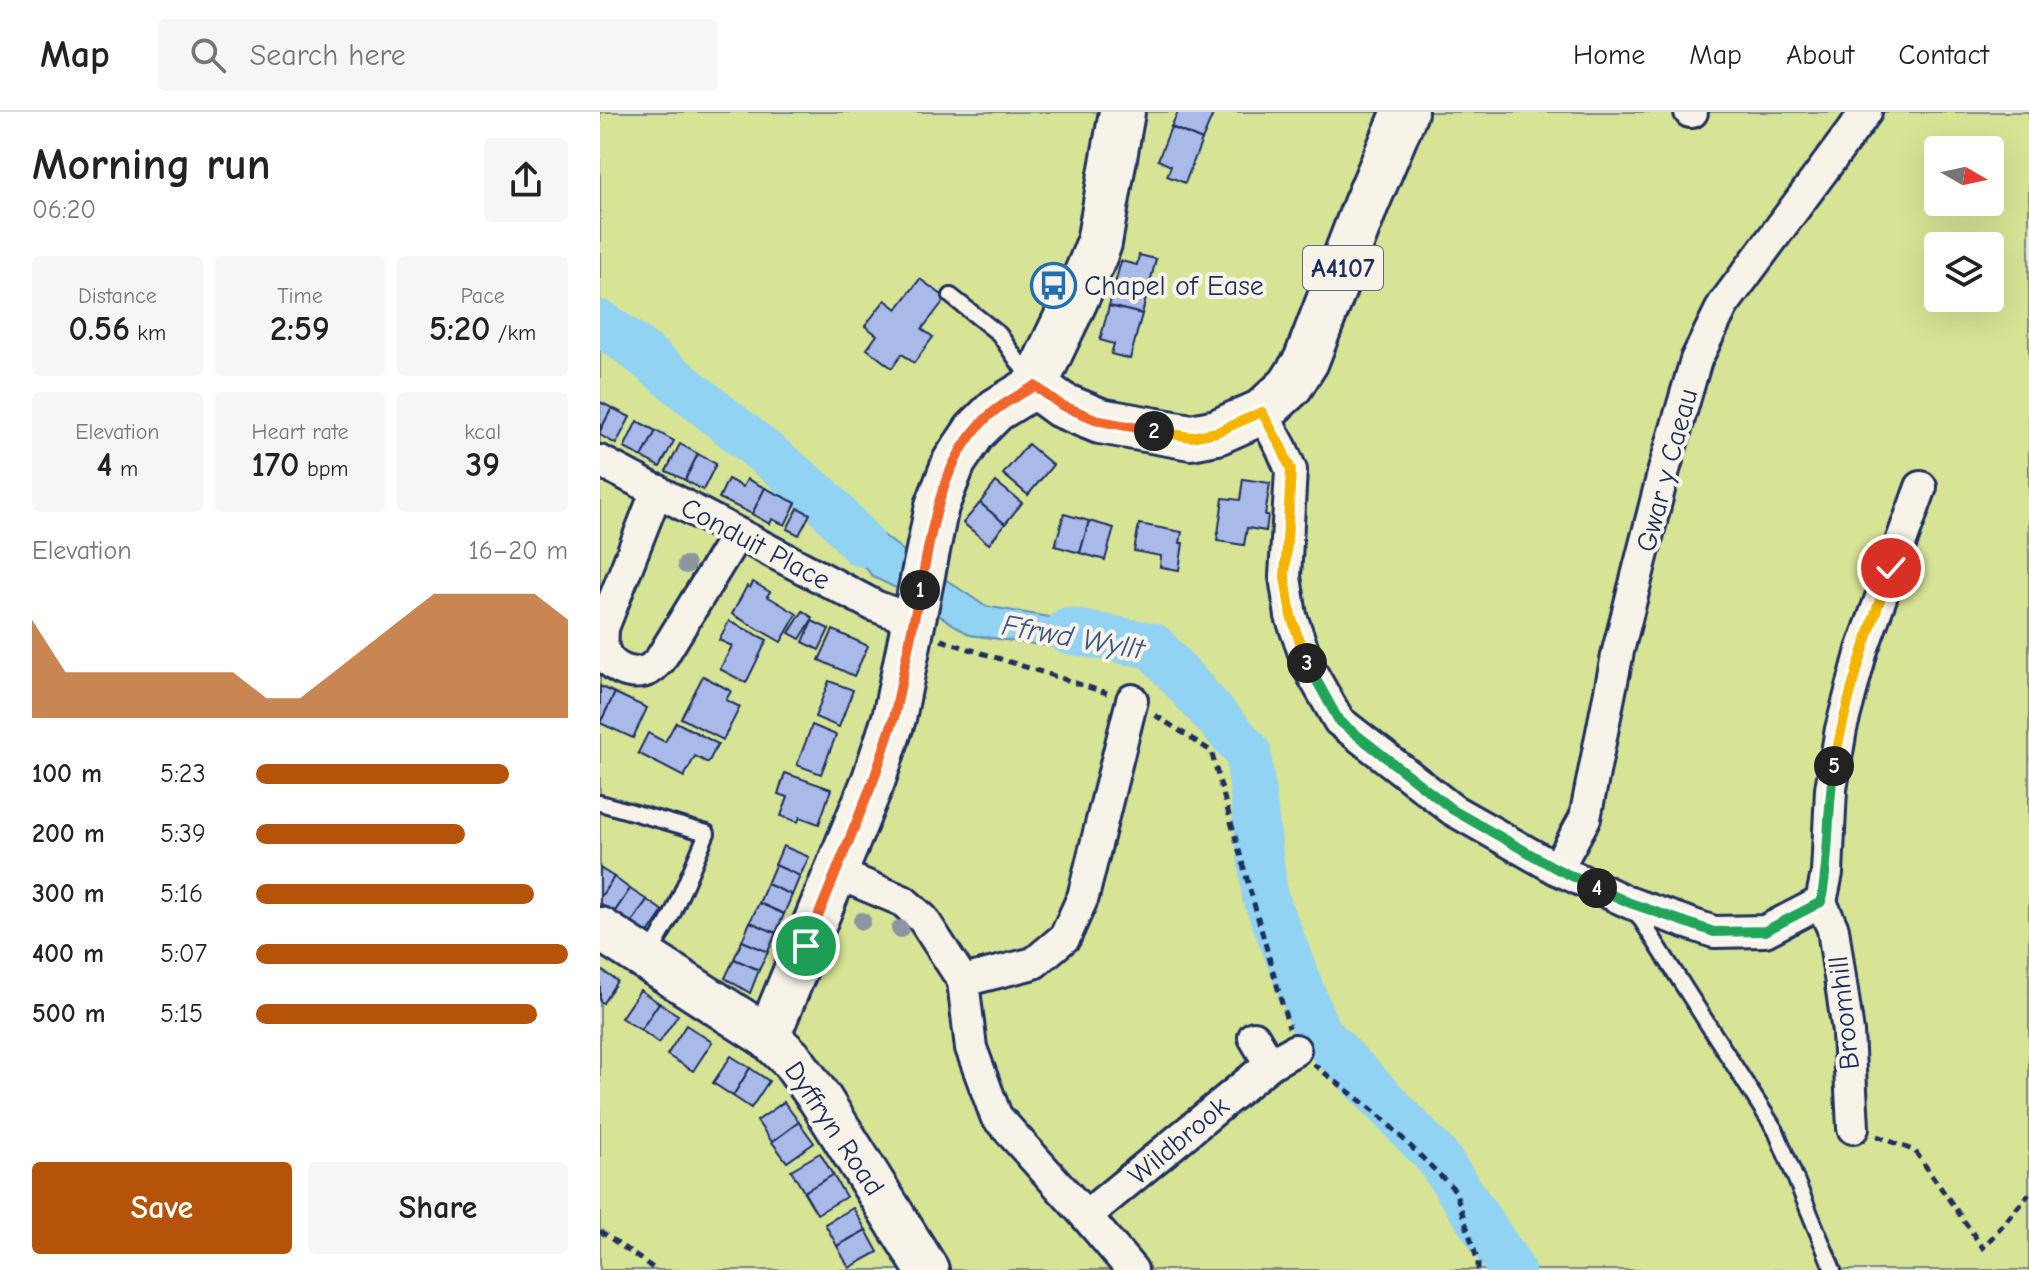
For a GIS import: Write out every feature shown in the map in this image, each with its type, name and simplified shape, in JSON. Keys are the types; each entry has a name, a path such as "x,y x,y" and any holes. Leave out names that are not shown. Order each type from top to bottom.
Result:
{"main road":[{"path":"1035,386 1099,243 1122,112"},
{"name":"A4107","path":"1035,386 1061,405 1100,421 1191,437 1217,432 1262,412 1290,386 1306,361 1405,112"}],"street":[{"name":"Gwar y Caeau","path":"1557,869 1585,818 1618,651 1664,470 1696,360 1723,305 1866,112"},
{"path":"768,1037 874,779 894,718 937,506 954,462 975,431 996,410 1035,386"},
{"path":"1262,412 1291,470 1285,577 1291,616 1310,670 1339,721 1453,810 1557,869 1630,903 1714,932 1752,932 1765,931 1821,902"},
{"name":"Conduit Place","path":"600,461 875,606 919,596"},
{"name":"Broomhill","path":"1853,1128 1848,1032 1833,929 1821,902 1827,873 1831,789 1841,729 1862,650 1921,487"},
{"path":"657,490 603,628 603,646 610,663 636,672 649,669 660,660 737,534"},
{"path":"963,981 1034,963 1065,937 1120,798 1132,700"},
{"path":"836,873 903,901 923,919 963,981 971,1048 996,1116 1132,1270"},
{"name":"Dyffryn Road","path":"600,929 768,1037 792,1060 820,1099 927,1270"},
{"path":"1254,1037 1282,1057"},
{"name":"Wildbrook","path":"1086,1216 1282,1057"}],"lane":[{"path":"951,296 999,334 1035,386"},
{"path":"600,803 707,833 672,915 646,959"},
{"path":"1630,903 1776,1131 1833,1270"}],"path":[{"path":"919,596 933,637 1132,700 1211,751 1282,1057 1379,1115 1455,1190 1478,1270"},
{"path":"1853,1128 1915,1151 1983,1248 2029,1194"},
{"path":"600,1231 656,1270"}],"green space":[{"path":"600,112 2029,112 2029,1270 600,1270"}],"water":[{"path":"833,488 905,552 985,606 1131,631 1126,657 970,635 898,589 873,577 814,504"}],"building":[{"path":"1178,112 1214,112 1202,140 1171,127"},
{"path":"1171,127 1202,140 1185,183 1167,176 1171,166 1158,160"},
{"path":"1139,255 1156,259 1142,314 1109,306 1121,261 1137,265"},
{"path":"920,279 946,298 922,329 933,337 914,363 902,354 892,368 867,349 877,335 865,326 885,300 897,309"},
{"path":"1109,306 1142,314 1130,359 1111,354 1114,344 1100,340"},
{"path":"600,402 612,408 600,431"},
{"path":"612,408 630,417 616,444 600,435"},
{"path":"637,421 656,431 642,457 624,448"},
{"path":"656,431 674,441 660,467 642,457"},
{"path":"680,444 698,454 685,480 666,471"},
{"path":"1028,444 1053,465 1028,495 1003,474"},
{"path":"698,454 716,464 703,490 685,480"},
{"path":"728,479 743,487 747,479 765,488 752,514 719,498"},
{"path":"1243,479 1270,483 1266,531 1247,528 1244,545 1217,541 1223,498 1240,500"},
{"path":"996,482 1022,503 1005,524 980,503"},
{"path":"765,488 796,503 785,525 772,519 770,524 752,514"},
{"path":"980,503 1005,524 989,544 963,523"},
{"path":"798,508 810,514 799,535 787,529"},
{"path":"1064,514 1089,521 1080,553 1055,546"},
{"path":"1089,521 1114,528 1105,560 1080,553"},
{"path":"1139,524 1182,532 1179,570 1160,567 1161,556 1134,551"},
{"path":"753,582 770,592 767,596 797,614 781,642 732,614 747,586 750,588"},
{"path":"803,611 813,618 800,639 789,633"},
{"path":"729,621 767,640 746,683 720,669 732,646 719,640"},
{"path":"812,621 829,629 819,650 803,642"},
{"path":"833,630 868,646 854,676 819,660"},
{"path":"703,676 731,691 726,700 740,707 723,740 681,718"},
{"path":"829,681 853,690 839,727 815,717"},
{"path":"600,686 615,693 600,723"},
{"path":"615,693 647,708 633,738 600,723"},
{"path":"676,722 718,744 708,763 695,756 684,777 638,753 648,733 665,742"},
{"path":"812,725 836,735 821,774 797,765"},
{"path":"785,773 831,789 819,824 800,817 798,822 781,816 788,797 778,794"},
{"path":"783,846 809,857 800,876 775,865"},
{"path":"775,865 800,876 792,895 767,884"},
{"path":"600,868 614,877 600,898"},
{"path":"614,877 630,889 614,913 600,903 600,898"},
{"path":"767,884 792,895 784,914 759,903"},
{"path":"630,889 647,900 631,924 614,913"},
{"path":"647,900 663,911 647,935 631,924"},
{"path":"759,903 784,914 776,933 750,922"},
{"path":"750,922 776,933 768,952 742,941"},
{"path":"742,941 768,952 759,970 734,959"},
{"path":"734,959 759,970 750,993 725,978"},
{"path":"600,969 617,981 603,1003 600,1001"},
{"path":"640,990 659,1003 641,1030 621,1018"},
{"path":"659,1003 678,1015 659,1043 641,1030"},
{"path":"686,1025 712,1042 693,1071 667,1055"},
{"path":"731,1056 750,1068 733,1096 713,1083"},
{"path":"750,1068 769,1081 751,1108 733,1096"},
{"path":"784,1102 799,1122 772,1142 757,1121"},
{"path":"799,1122 814,1143 787,1162 772,1142"},
{"path":"820,1153 833,1175 804,1192 791,1170"},
{"path":"833,1175 846,1197 817,1214 804,1192"},
{"path":"853,1208 866,1230 837,1246 825,1224"},
{"path":"866,1230 878,1252 849,1268 837,1246"}],"waterway":[{"name":"Ffrwd Wyllt","path":"600,323 631,344 821,498 862,544"},
{"name":"Ffrwd Wyllt","path":"1068,631 1153,646 1248,752 1265,896 1317,1031 1438,1158 1512,1270"}],"place":[{"name":"Chapel of Ease","path":"1053,285"}],"route":[{"path":"806,946 874,779 894,718 937,506 954,462 975,431 996,410 1035,386 1061,405 1100,421 1191,437 1217,432 1262,412 1291,470 1285,577 1291,616 1310,670 1339,721 1453,810 1557,869 1630,903 1714,932 1765,931 1821,902 1827,873 1831,789 1841,729 1862,650 1891,568"}]}
